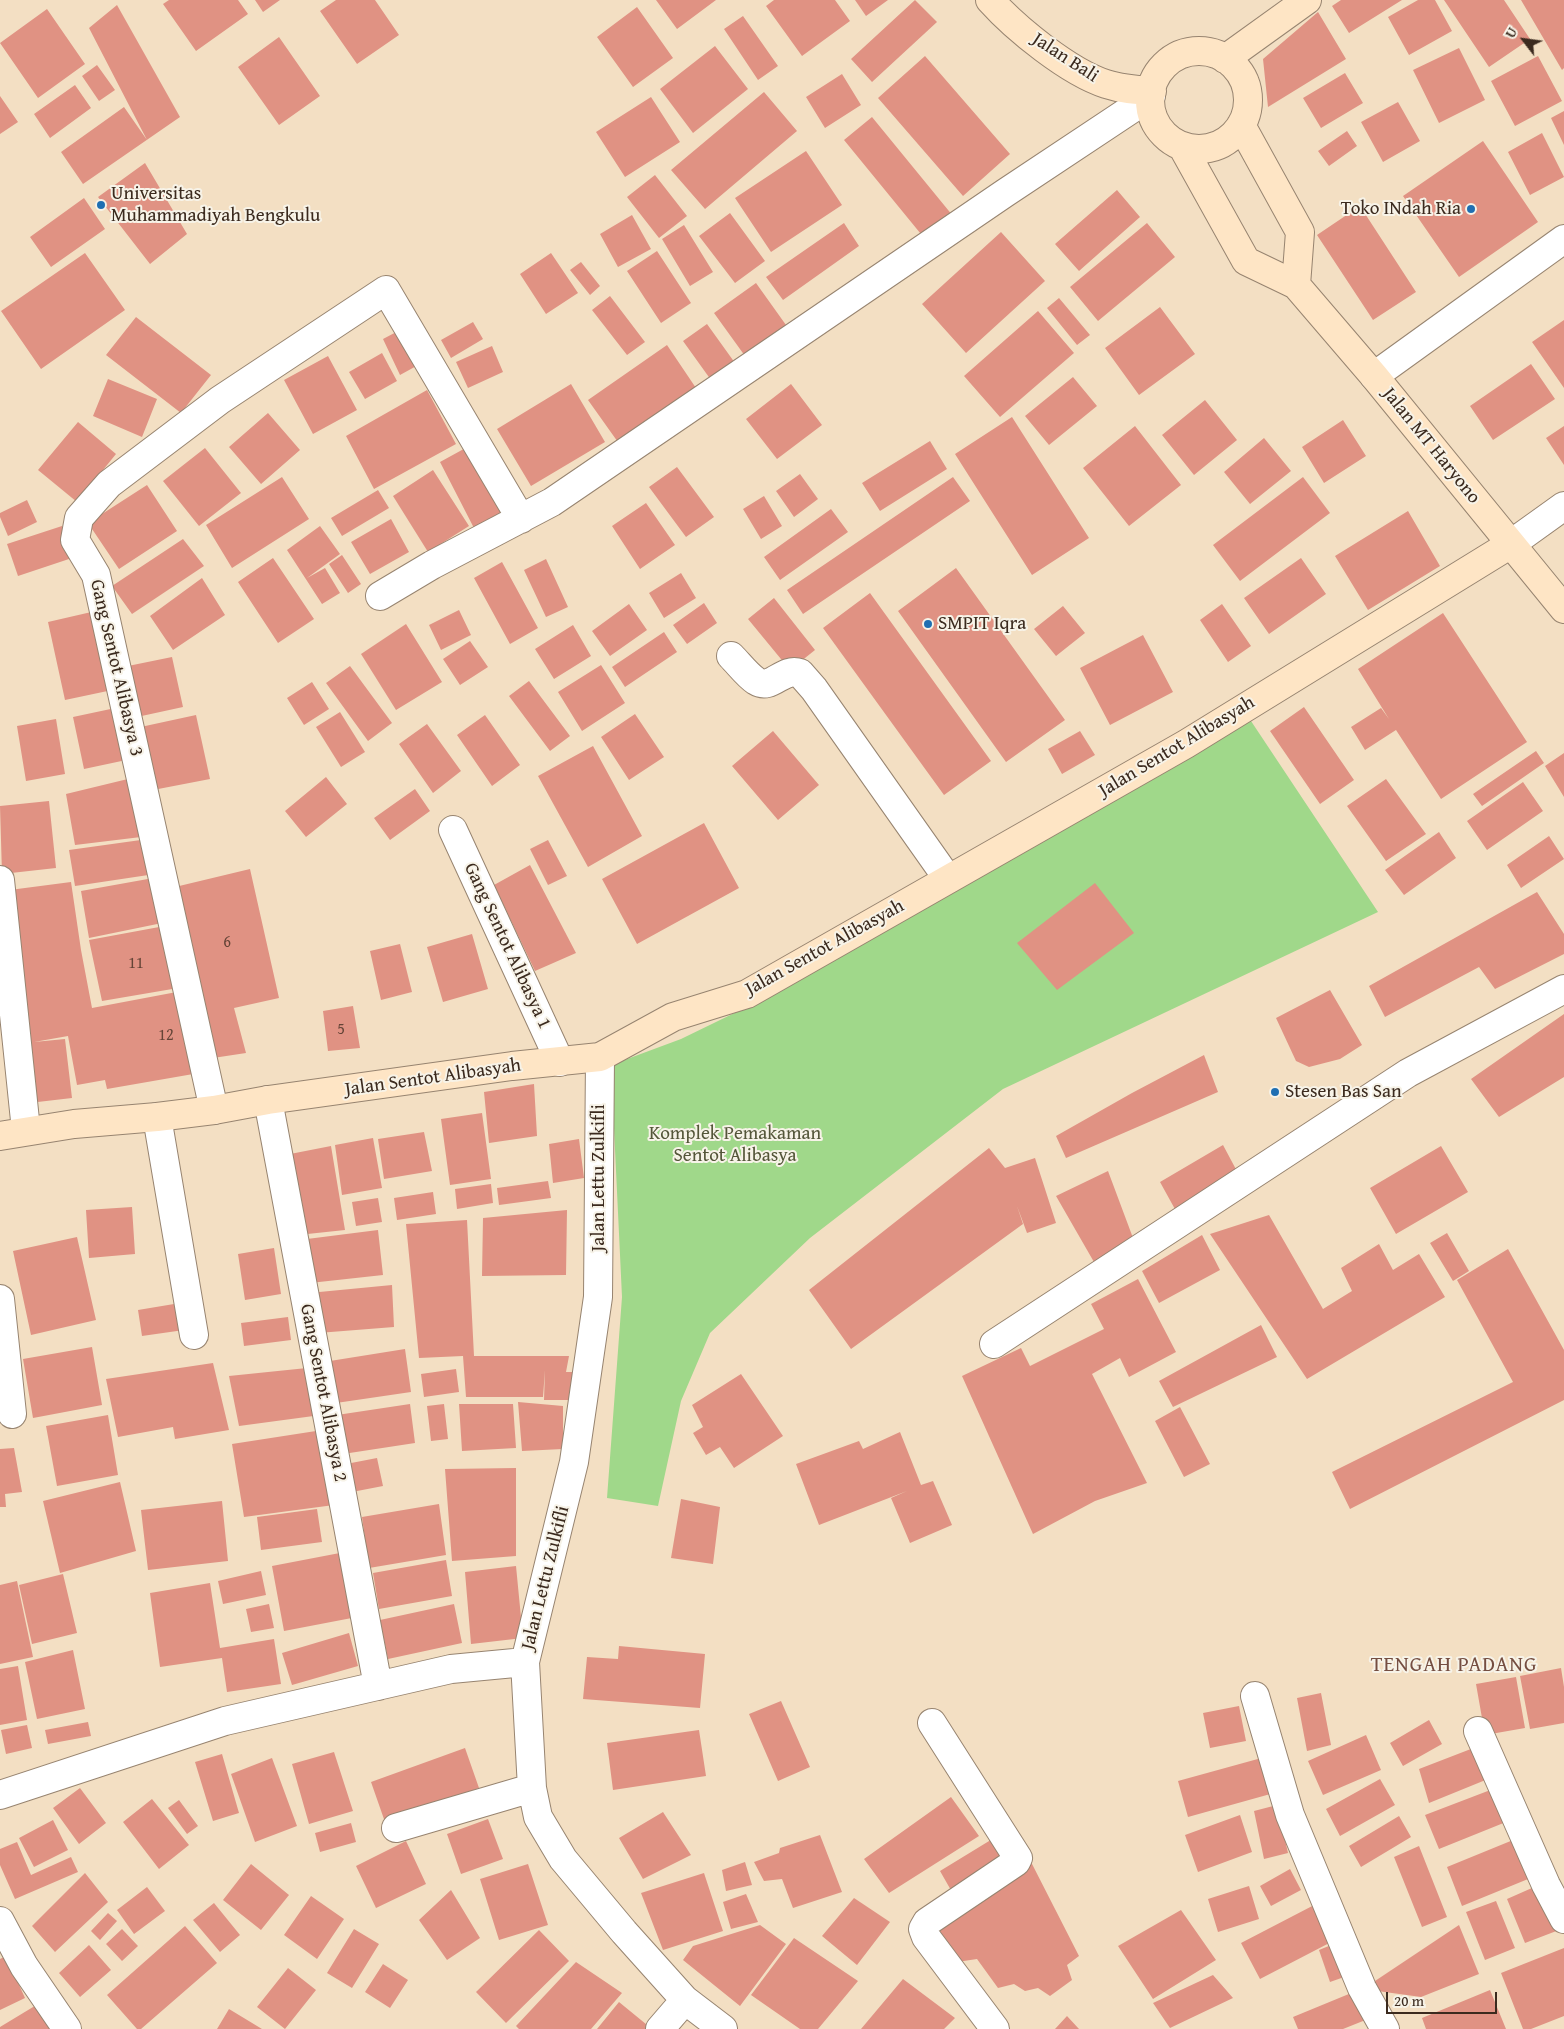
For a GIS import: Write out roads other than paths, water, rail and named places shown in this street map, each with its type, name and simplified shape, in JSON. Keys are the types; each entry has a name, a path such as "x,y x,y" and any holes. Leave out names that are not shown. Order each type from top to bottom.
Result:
{"street":[{"name":"Jalan Bali","path":"990,0 1041,45 1082,74 1104,83 1151,94"},
{"path":"1225,59 1307,0"},
{"path":"1203,52 1215,54 1225,59 1237,69 1244,82 1248,96 1247,112 1241,126 1231,138 1206,149 1194,149 1182,146 1162,132 1153,115 1151,94 1155,80 1170,62 1180,56 1203,52"},
{"path":"380,596 432,565 552,502 1151,94"},
{"path":"1182,146 1246,261 1296,285 1300,232 1241,126"},
{"path":"1374,376 1564,239"},
{"name":"Jalan MT Haryono","path":"1296,285 1374,376 1564,610"},
{"name":"Gang Sentot Alibasya 3","path":"214,1110 96,575 75,540 79,518 108,484 220,400 386,290 521,519"},
{"path":"1511,544 1564,506"},
{"name":"Jalan Sentot Alibasyah","path":"13,1133 74,1124 214,1110 268,1100 512,1066 600,1056 673,1017 747,994 1186,744 1511,544"},
{"path":"731,656 756,681 763,683 771,682 788,672 800,673 814,689 948,879"},
{"name":"Gang Sentot Alibasya 1","path":"453,830 477,878 560,1062"},
{"path":"0,880 13,1133"},
{"path":"994,1344 1408,1073 1564,989"},
{"name":"Jalan Lettu Zulkifli","path":"600,1056 598,1297 574,1462 525,1662 532,1788 538,1817 563,1859 624,1932 685,2000 724,2029"},
{"name":"Gang Sentot Alibasya 2","path":"268,1100 378,1686"},
{"path":"157,1117 194,1334"},
{"path":"0,1299 12,1414"},
{"path":"0,1795 225,1721 451,1669 525,1662"},
{"path":"1255,1696 1290,1815 1362,1988 1385,2029"},
{"path":"932,1723 1018,1858 1016,1862 927,1922 923,1929 926,1937 996,2029"},
{"path":"1478,1731 1546,1885 1564,1919"},
{"path":"396,1828 532,1788"},
{"path":"0,1921 24,1966 67,2029"},
{"path":"660,2029 685,2000"}],"place":[{"name":"Universitas Muhammadiyah Bengkulu","path":"101,205"},
{"name":"Toko INdah Ria","path":"1471,209"},
{"name":"SMPIT Iqra","path":"928,624"},
{"name":"Stesen Bas San","path":"1275,1092"}],"district":[{"name":"TENGAH PADANG","path":"1454,1666"}],"park label":[{"name":"Komplek Pemakaman Sentot Alibasya","path":"735,1145"}]}
